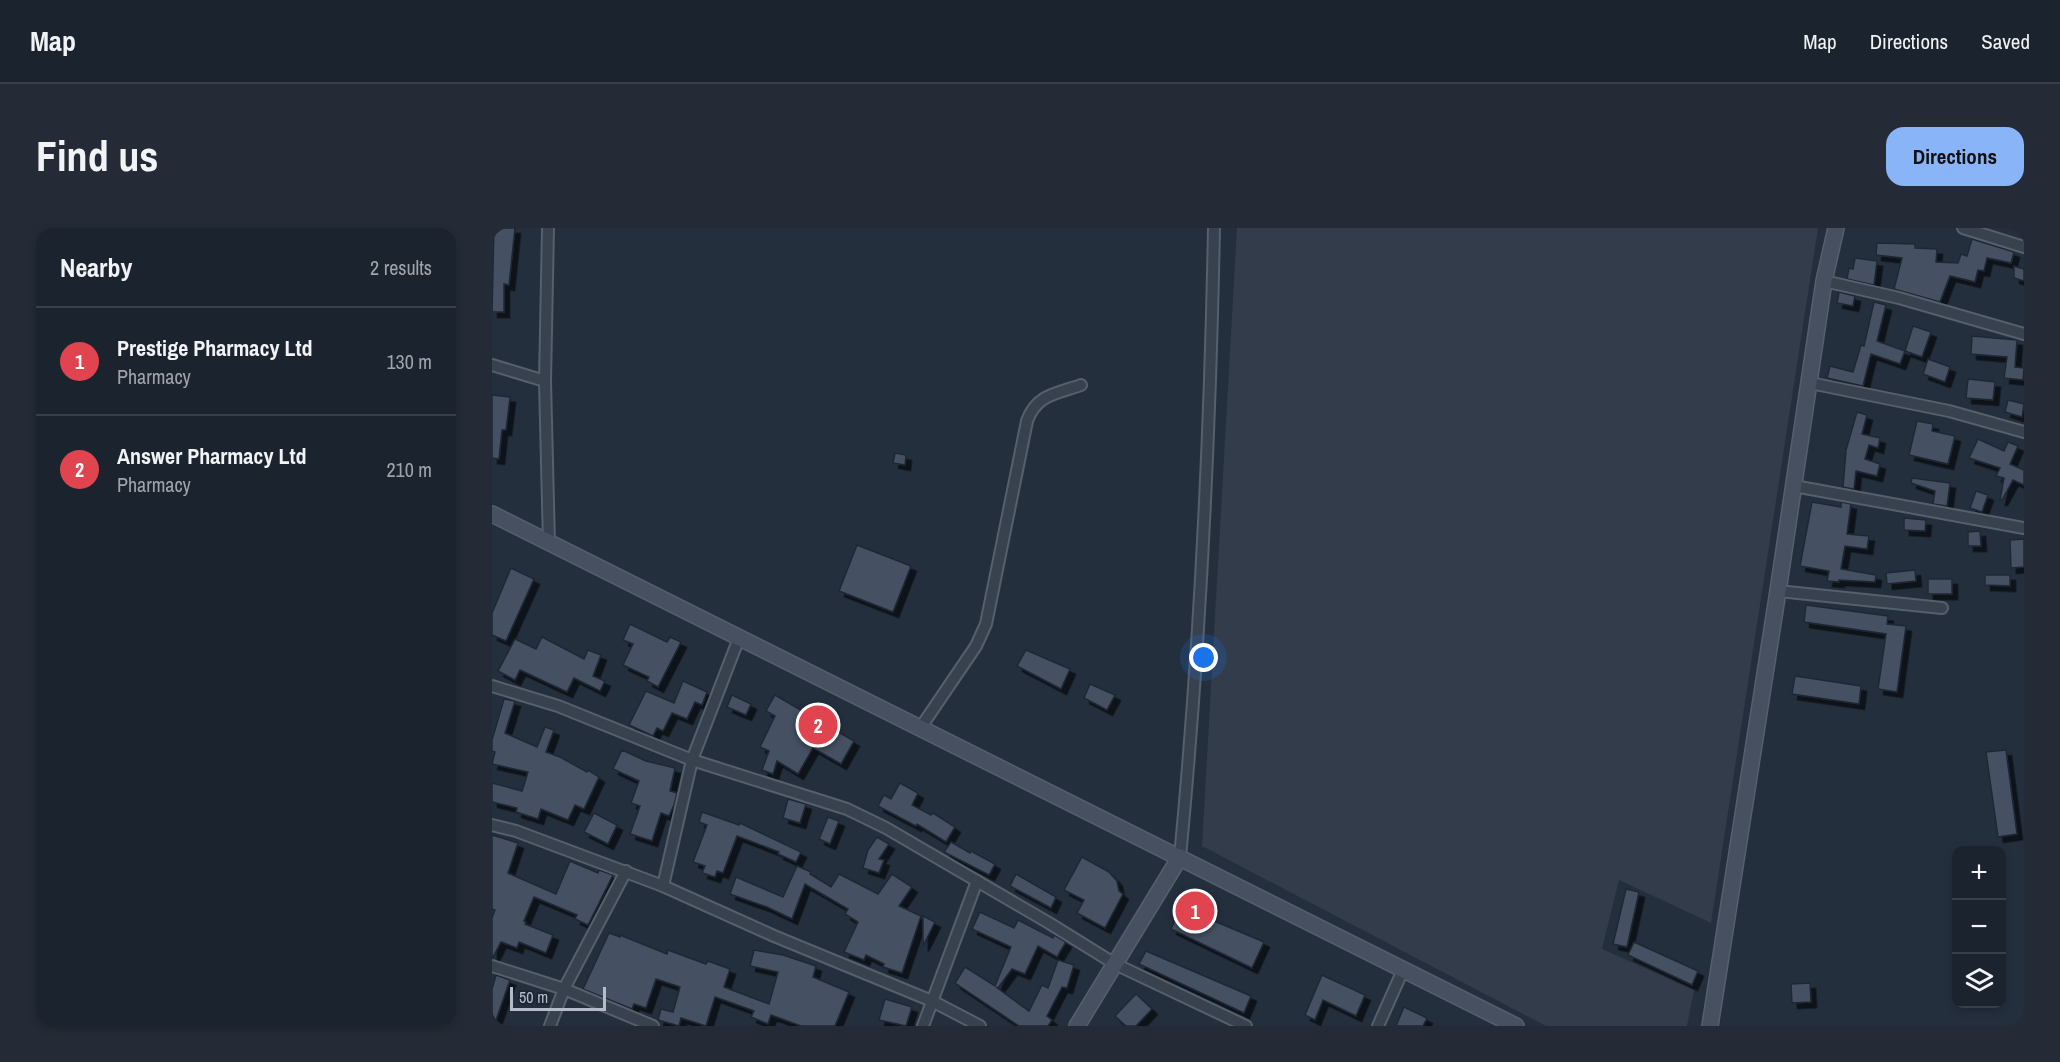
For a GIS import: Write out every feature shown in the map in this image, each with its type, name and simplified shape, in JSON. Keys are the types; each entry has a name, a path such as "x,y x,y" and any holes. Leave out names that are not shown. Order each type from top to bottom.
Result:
{"street":[{"path":"548,228 545,381 549,544"},
{"path":"1077,1026 1180,857 1194,696 1212,346 1215,228"},
{"path":"1710,1026 1824,281 1836,228"},
{"path":"1964,228 2024,247"},
{"path":"1824,281 1899,298 2024,334"},
{"path":"492,365 545,381"},
{"path":"1810,383 1949,411 2003,424 2024,432"},
{"path":"921,727 976,646 986,624 1031,410 1039,401 1081,385"},
{"path":"1794,486 2024,528"},
{"path":"492,514 1516,1026"},
{"path":"1778,591 1942,608"},
{"path":"663,886 692,760 739,638"},
{"path":"492,686 558,705 692,760 847,809 886,828 1115,964 1246,1026"},
{"path":"492,825 516,831 626,870 774,936 932,1001 980,1026"},
{"path":"550,1026 564,989 626,870"},
{"path":"923,1026 977,882"},
{"path":"492,966 564,989 653,1026"},
{"path":"1378,1026 1403,970"}],"shaded area":[{"path":"1237,228 1818,228 1711,923 1619,880 1602,949 1694,990 1687,1026 1546,1026 1202,846"}],"building":[{"path":"494,228 515,228 509,285 504,284 504,312 492,312"},
{"path":"1972,239 2014,252 2011,263 1987,258 1984,271 1978,270 1975,282 1950,276 1940,302 1894,289 1902,258 1876,255 1877,243 1915,244 1915,248 1937,249 1936,262 1958,263 1961,254 1967,256"},
{"path":"1855,258 1877,261 1874,285 1847,279 1849,268 1853,269"},
{"path":"2014,266 2024,269 2024,281 2014,278"},
{"path":"1839,292 1855,296 1853,306 1837,303"},
{"path":"1874,302 1886,305 1877,341 1905,351 1900,364 1871,354 1863,386 1827,378 1830,366 1853,372 1861,345 1864,346"},
{"path":"1913,326 1931,332 1922,357 1905,351"},
{"path":"1972,336 2017,340 2015,367 2024,368 2023,380 2004,378 2007,357 1971,354"},
{"path":"1928,359 1950,367 1945,382 1923,374"},
{"path":"1968,379 1995,382 1993,400 1966,398"},
{"path":"492,395 510,397 506,430 502,430 499,459 492,458"},
{"path":"2008,400 2024,404 2022,417 2005,412"},
{"path":"1857,412 1867,415 1862,434 1880,438 1878,448 1869,445 1865,459 1880,464 1877,476 1856,471 1854,489 1843,487 1846,450"},
{"path":"1917,421 1933,424 1932,431 1955,436 1948,464 1909,455"},
{"path":"1978,439 2004,451 2008,442 2018,446 2010,464 2024,470 2024,485 2013,480 2002,500 2000,500 2004,478 1996,476 2000,468 1969,458"},
{"path":"895,453 906,455 905,465 893,463"},
{"path":"1912,478 1950,483 1947,506 1933,504 1935,491 1911,483"},
{"path":"1976,491 1988,495 1982,512 1970,508"},
{"path":"1812,502 1841,507 1841,502 1851,504 1847,534 1869,536 1867,549 1845,546 1841,569 1876,575 1875,582 1827,581 1829,571 1800,566"},
{"path":"1904,518 1926,520 1925,531 1904,530"},
{"path":"1980,531 1981,546 1968,546 1968,532"},
{"path":"2024,539 2024,567 2011,568 2010,540"},
{"path":"857,545 911,566 893,612 839,591"},
{"path":"511,568 534,579 506,641 492,635 492,613"},
{"path":"1915,570 1916,581 1887,584 1886,573"},
{"path":"1985,575 2010,575 2010,586 1985,585"},
{"path":"1928,579 1952,579 1952,594 1928,594"},
{"path":"1806,605 1888,616 1887,624 1906,626 1897,692 1878,689 1886,634 1804,622"},
{"path":"630,624 667,642 670,637 681,642 658,687 647,681 649,677 623,665 633,644 623,640"},
{"path":"542,637 584,659 588,650 601,655 593,676 605,681 600,691 574,678 567,692 520,670 515,680 498,671 515,639 536,649"},
{"path":"1026,650 1070,669 1061,689 1017,666"},
{"path":"1795,676 1861,686 1859,704 1792,694"},
{"path":"683,681 707,692 702,705 695,702 687,719 672,713 663,731 657,728 653,736 629,725 646,691 674,703"},
{"path":"1090,684 1115,695 1107,710 1084,698"},
{"path":"732,695 751,704 746,715 727,707"},
{"path":"775,695 854,741 841,764 813,748 798,774 777,761 773,774 762,770 769,751 760,747 775,716 766,711"},
{"path":"504,699 515,701 505,733 537,747 545,727 554,730 546,752 599,777 584,809 575,805 568,820 541,809 538,819 516,812 517,808 492,802 492,783 522,791 528,772 492,764 495,752 492,751 492,740"},
{"path":"622,750 646,761 675,768 670,791 677,793 674,805 669,816 661,813 652,841 630,834 640,806 631,803 639,781 613,769"},
{"path":"2006,750 2017,834 1998,837 1986,752"},
{"path":"900,783 918,793 912,805 931,815 933,813 955,827 946,842 917,824 916,826 878,806 884,795 891,799"},
{"path":"788,799 806,804 800,823 783,818"},
{"path":"702,812 739,825 740,823 801,852 796,862 778,854 779,852 737,836 723,873 717,871 715,877 702,873 705,866 693,862 707,825 699,822"},
{"path":"594,813 617,825 608,844 584,832"},
{"path":"828,817 839,821 830,844 819,839"},
{"path":"492,835 518,843 508,873 556,894 570,861 598,873 599,870 613,875 588,925 575,919 577,915 534,897 524,921 525,924 553,935 546,953 519,942 517,948 501,942 492,959 492,918 495,910 492,909"},
{"path":"877,837 889,844 879,859 884,860 879,873 863,868 868,850"},
{"path":"951,842 995,864 989,875 944,852"},
{"path":"1082,857 1109,872 1117,881 1119,891 1123,894 1105,928 1077,913 1084,900 1064,890"},
{"path":"797,866 811,872 810,874 831,887 839,874 878,894 892,874 912,887 899,906 921,916 902,973 883,967 884,964 866,955 864,960 844,952 858,922 845,914 848,909 805,884 792,919 730,894 736,877 783,897"},
{"path":"1016,874 1056,897 1051,908 1010,886"},
{"path":"1626,889 1639,892 1627,947 1613,944"},
{"path":"1181,907 1264,942 1252,968 1171,929"},
{"path":"980,912 1014,928 1018,920 1066,942 1057,957 1038,946 1025,974 1012,969 998,988 996,987 1029,1011 1042,985 1048,988 1058,960 1074,965 1067,988 1062,987 1047,1016 1052,1020 1048,1026 1019,1026 955,983 965,967 995,986 1011,947 972,929"},
{"path":"923,916 935,922 923,946"},
{"path":"609,933 620,937 620,935 667,954 668,950 706,964 708,961 730,969 724,987 769,1004 778,972 750,966 754,950 783,955 816,966 813,977 849,992 835,1026 801,1026 771,1015 768,1024 751,1017 754,1011 715,997 706,1026 681,1018 679,1026 658,1020 661,1009 673,1012 680,987 656,979 646,1008 634,1004 632,1009 583,989"},
{"path":"1634,942 1698,971 1692,985 1628,955"},
{"path":"1146,951 1251,996 1244,1013 1139,964"},
{"path":"496,975 510,980 494,1026 492,1026 492,989"},
{"path":"1322,975 1365,995 1356,1016 1323,1000 1315,1020 1305,1015"},
{"path":"1810,983 1811,1002 1792,1003 1791,984"},
{"path":"1136,994 1152,1009 1136,1026 1126,1026 1115,1016"},
{"path":"885,999 912,1007 906,1026 879,1020"},
{"path":"1404,1007 1427,1018 1423,1026 1396,1026"}],"place":[{"name":"Answer Pharmacy Ltd","path":"818,725"},
{"name":"Prestige Pharmacy Ltd","path":"1195,911"}]}
